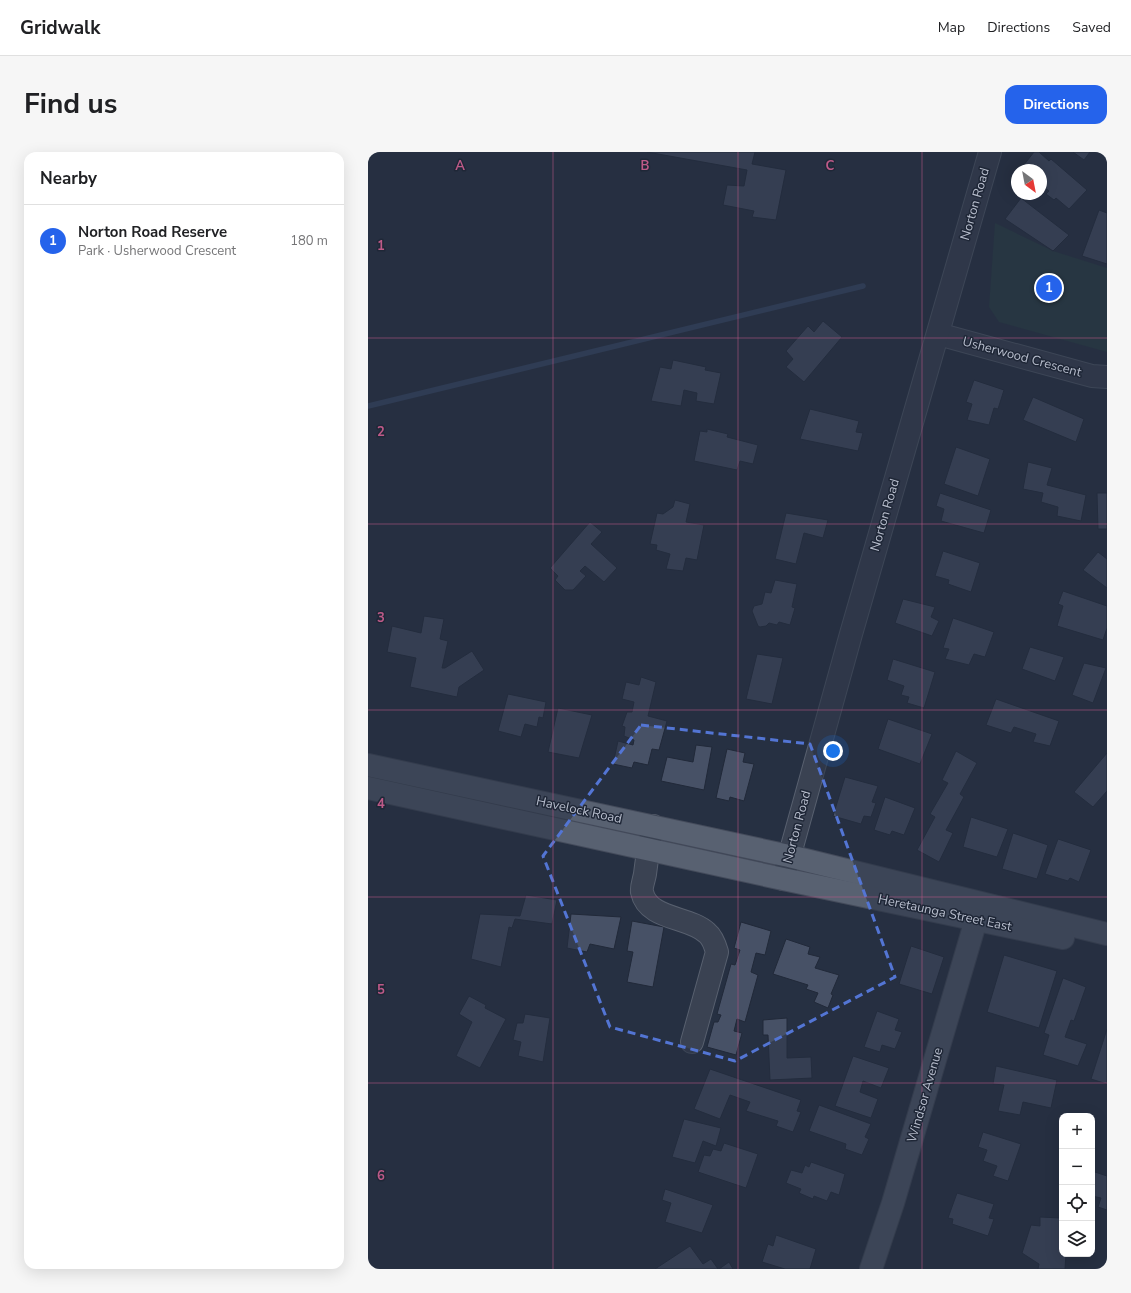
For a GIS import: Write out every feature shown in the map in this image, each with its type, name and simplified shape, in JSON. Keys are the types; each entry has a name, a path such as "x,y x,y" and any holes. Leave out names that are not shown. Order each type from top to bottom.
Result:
{"main road":[{"name":"Havelock Road","path":"368,765 790,856"},
{"name":"Havelock Road","path":"368,788 783,879"},
{"name":"Heretaunga Street East","path":"790,856 1107,934"},
{"name":"Heretaunga Street East","path":"783,879 1107,947"},
{"name":"Windsor Avenue","path":"871,1269 893,1203 976,920"}],"street":[{"name":"Norton Road","path":"783,879 853,627 990,152"},
{"name":"Usherwood Crescent","path":"938,334 1092,376 1107,377"},
{"path":"653,826 642,892 648,904 661,914 694,924 708,933 714,942 717,952 692,1042"}],"highlighted area":[{"path":"641,725 810,744 895,977 735,1061 610,1027 543,856"}],"green space":[{"path":"995,223 1053,251 1107,268 1107,352 999,322 989,307"}],"building":[{"path":"647,152 755,152 752,164 786,170 776,220 752,217 754,211 723,205 727,185 744,186 747,170"},
{"path":"1034,152 1039,152 1049,161 1051,159 1087,190 1069,209 1056,198 1054,200 1047,195 1049,191 1047,190 1047,164 1025,164"},
{"path":"1073,152 1090,152 1084,160"},
{"path":"1019,200 1024,200 1069,235 1053,251 1005,219"},
{"path":"1099,210 1107,213 1107,264 1082,256"},
{"path":"823,321 842,337 804,382 786,367 793,359 786,351 808,326 814,332"},
{"path":"673,360 706,367 705,370 721,373 714,404 696,401 697,393 684,390 681,406 651,401 660,367 671,369"},
{"path":"974,380 1004,390 998,409 994,408 989,425 967,420 972,404 966,402"},
{"path":"1033,397 1084,419 1076,442 1023,420"},
{"path":"810,409 859,421 856,432 863,433 858,451 800,439"},
{"path":"707,429 728,434 727,437 758,445 753,464 740,461 737,470 694,461 700,431 707,432"},
{"path":"956,447 990,459 978,496 944,484"},
{"path":"1028,462 1052,468 1047,485 1086,495 1081,521 1057,516 1058,507 1041,502 1043,493 1023,489"},
{"path":"940,493 991,510 984,533 941,521 944,509 936,506"},
{"path":"1097,493 1107,493 1107,529 1098,529"},
{"path":"675,500 690,504 686,522 704,525 697,560 686,558 683,571 666,569 670,554 656,550 657,545 650,544 657,513 663,514 673,507"},
{"path":"786,513 828,520 823,538 804,533 796,564 775,559"},
{"path":"590,522 602,532 591,544 617,568 604,582 585,566 580,571 586,576 573,590 565,590 555,580 558,576 550,568"},
{"path":"943,551 980,563 971,592 948,584 949,580 935,576"},
{"path":"1098,552 1107,559 1107,588 1083,570"},
{"path":"775,580 797,584 792,607 795,608 790,625 779,622 777,625 769,623 766,626 760,627 758,626 752,611 754,606 762,604 765,592 771,593"},
{"path":"1063,591 1107,606 1107,628 1103,640 1057,626 1063,606 1058,604"},
{"path":"903,599 935,607 931,617 939,621 932,636 895,623"},
{"path":"424,616 444,619 440,639 448,641 442,668 445,668 472,651 484,670 459,687 457,697 410,687 416,658 387,652 392,626 421,633"},
{"path":"953,618 994,632 985,657 974,654 969,665 945,659 949,649 943,648"},
{"path":"1030,647 1064,657 1055,681 1022,669"},
{"path":"757,654 783,658 772,704 746,699"},
{"path":"893,659 935,672 924,708 907,703 909,697 901,695 904,686 887,680"},
{"path":"1084,663 1106,668 1093,703 1072,695"},
{"path":"641,677 656,682 648,716 667,721 659,750 652,749 648,765 634,762 632,768 613,764 618,741 633,745 634,740 624,736 625,727 622,726 627,712 632,712 634,702 622,699 626,682 639,685"},
{"path":"508,694 546,702 543,718 539,717 537,727 525,724 521,737 498,731"},
{"path":"996,699 1059,721 1050,746 1033,742 1036,734 1014,727 1011,733 986,725"},
{"path":"558,708 592,715 579,758 548,752"},
{"path":"888,719 932,734 920,764 878,749"},
{"path":"696,745 712,747 704,790 661,781 667,757 693,762"},
{"path":"727,749 745,753 743,762 754,764 744,801 730,797 729,801 716,798"},
{"path":"956,751 977,763 960,794 964,797 946,830 953,833 939,862 917,850 935,817 930,814 948,783 942,780"},
{"path":"1107,753 1107,791 1093,807 1074,792"},
{"path":"845,777 878,786 872,802 876,803 871,817 864,816 861,824 833,816"},
{"path":"885,797 915,808 904,835 892,831 890,835 874,830"},
{"path":"971,817 1008,829 997,857 963,847"},
{"path":"1013,833 1048,845 1037,879 1002,869"},
{"path":"1058,839 1091,850 1079,882 1070,878 1068,881 1045,874"},
{"path":"526,895 557,900 552,924 515,919 512,928 509,927 501,967 471,959 480,914 520,916"},
{"path":"571,914 621,917 614,949 590,944 587,952 567,948"},
{"path":"632,921 664,927 653,987 627,982 633,952 627,951"},
{"path":"741,922 771,931 765,955 756,953 751,972 758,975 745,1022 737,1019 734,1031 742,1033 736,1055 707,1047 714,1022 718,1022 721,1015 717,1014 731,964 735,965 740,950 734,948"},
{"path":"786,939 810,947 808,954 820,957 815,968 839,975 831,994 833,995 828,1008 814,1002 818,993 806,989 808,985 773,974"},
{"path":"911,946 944,957 932,994 899,984"},
{"path":"1004,955 1057,971 1039,1028 987,1012"},
{"path":"1063,978 1086,987 1074,1021 1071,1020 1065,1037 1087,1044 1078,1066 1043,1055 1049,1035 1044,1033"},
{"path":"469,996 486,1005 485,1008 506,1019 480,1068 456,1056 472,1022 459,1014"},
{"path":"877,1011 899,1019 895,1030 902,1032 895,1049 882,1045 880,1052 864,1047"},
{"path":"525,1014 550,1018 543,1062 518,1056 521,1042 513,1040 517,1023 523,1023"},
{"path":"787,1018 787,1058 811,1057 812,1078 770,1080 768,1035 763,1035 763,1020"},
{"path":"1107,1029 1107,1084 1091,1079"},
{"path":"853,1056 889,1068 881,1088 863,1081 860,1092 878,1099 871,1118 835,1106"},
{"path":"996,1066 1057,1080 1051,1108 1023,1102 1020,1115 998,1111 1004,1085 993,1084"},
{"path":"710,1069 801,1100 797,1111 801,1112 793,1132 776,1126 778,1121 746,1111 750,1102 730,1095 720,1119 694,1109"},
{"path":"819,1105 871,1124 865,1137 869,1139 862,1155 845,1149 846,1144 809,1131"},
{"path":"684,1119 721,1128 716,1146 703,1141 695,1163 672,1157"},
{"path":"983,1132 1021,1144 1008,1181 993,1176 997,1166 983,1161 987,1150 978,1147"},
{"path":"724,1143 758,1154 746,1188 698,1172 704,1155 710,1156 713,1149 721,1151"},
{"path":"811,1162 845,1174 839,1195 831,1192 827,1201 814,1196 813,1199 799,1193 801,1189 786,1183 791,1170 802,1173 805,1165 809,1167"},
{"path":"1095,1172 1107,1176 1107,1210 1098,1207 1101,1198 1095,1197"},
{"path":"665,1189 713,1205 702,1233 665,1222 671,1203 662,1200"},
{"path":"957,1193 994,1204 989,1218 994,1219 988,1236 952,1224 953,1219 948,1218"},
{"path":"1040,1217 1059,1218 1059,1257 1066,1257 1065,1269 1038,1269 1039,1264 1022,1253 1031,1225 1040,1226"},
{"path":"776,1235 816,1249 810,1269 785,1269 762,1262 768,1244 773,1246"},
{"path":"690,1246 703,1264 711,1259 718,1269 655,1269"},
{"path":"729,1262 733,1269 719,1269"}],"waterway":[{"path":"368,406 863,286"}],"place":[{"name":"Norton Road Reserve","path":"1049,288"}]}
